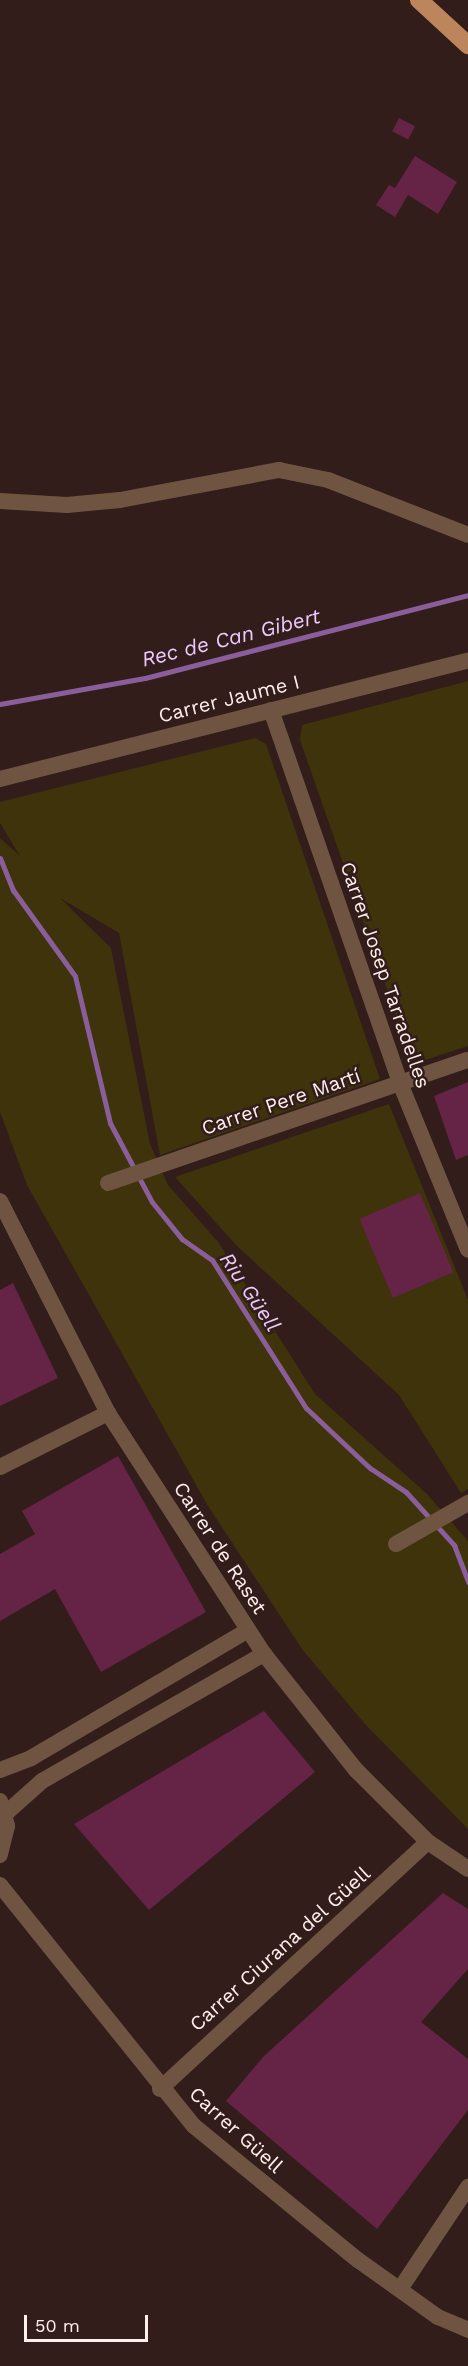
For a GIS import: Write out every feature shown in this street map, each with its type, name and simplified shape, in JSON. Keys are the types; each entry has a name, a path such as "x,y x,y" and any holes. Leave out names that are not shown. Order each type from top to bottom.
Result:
{"main road":[{"path":"419,0 468,45"}],"street":[{"path":"0,501 67,505 120,500 279,470 328,480 468,535"},
{"name":"Carrer Jaume I","path":"0,778 468,661"},
{"name":"Carrer Josep Tarradelles","path":"272,710 400,1083 468,1250"},
{"name":"Carrer Pere Martí","path":"108,1183 468,1060"},
{"name":"Carrer de Raset","path":"0,1202 108,1413 247,1631 331,1743 429,1842 468,1869"},
{"path":"0,1467 108,1413"},
{"path":"396,1544 468,1503"},
{"path":"0,1770 31,1758 247,1631"},
{"path":"0,1855 3,1808 42,1781 264,1654"},
{"name":"Carrer Ciurana del Güell","path":"160,2089 429,1842"},
{"name":"Carrer Güell","path":"0,1885 160,2089 194,2126 400,2289 438,2317 468,2330"},
{"path":"400,2289 468,2187"}],"shaded area":[{"path":"468,681 468,1046 413,1064 300,740 302,725"},
{"path":"255,738 266,744 380,1079 160,1155 119,933 60,898 111,948 150,1144 168,1185 219,1243 315,1394 427,1494 468,1541 468,1829 364,1723 302,1649 208,1506 27,1185 0,1112 0,838 20,856 0,823 0,802"},
{"path":"389,1104 468,1300 468,1489 461,1493 399,1395 237,1246 175,1177"}],"building":[{"path":"399,118 415,126 408,140 392,131"},
{"path":"415,156 457,182 438,214 408,195 395,217 376,205 389,185 395,188"},
{"path":"468,1082 468,1155 456,1160 434,1096"},
{"path":"420,1193 454,1272 393,1298 359,1219"},
{"path":"13,1283 58,1378 0,1406 0,1290"},
{"path":"118,1456 206,1612 101,1672 55,1589 0,1621 0,1554 35,1534 22,1511"},
{"path":"264,1711 315,1772 149,1910 74,1824"},
{"path":"443,1893 468,1909 468,1969 421,2022 468,2059 468,2110 377,2229 226,2101 263,2057"}],"waterway":[{"name":"Rec de Can Gibert","path":"0,704 145,678 468,595"},
{"name":"Riu Güell","path":"0,858 13,890 75,976 110,1123 152,1202 182,1239 212,1260 306,1408 370,1468 406,1492 454,1545 468,1582"}]}
